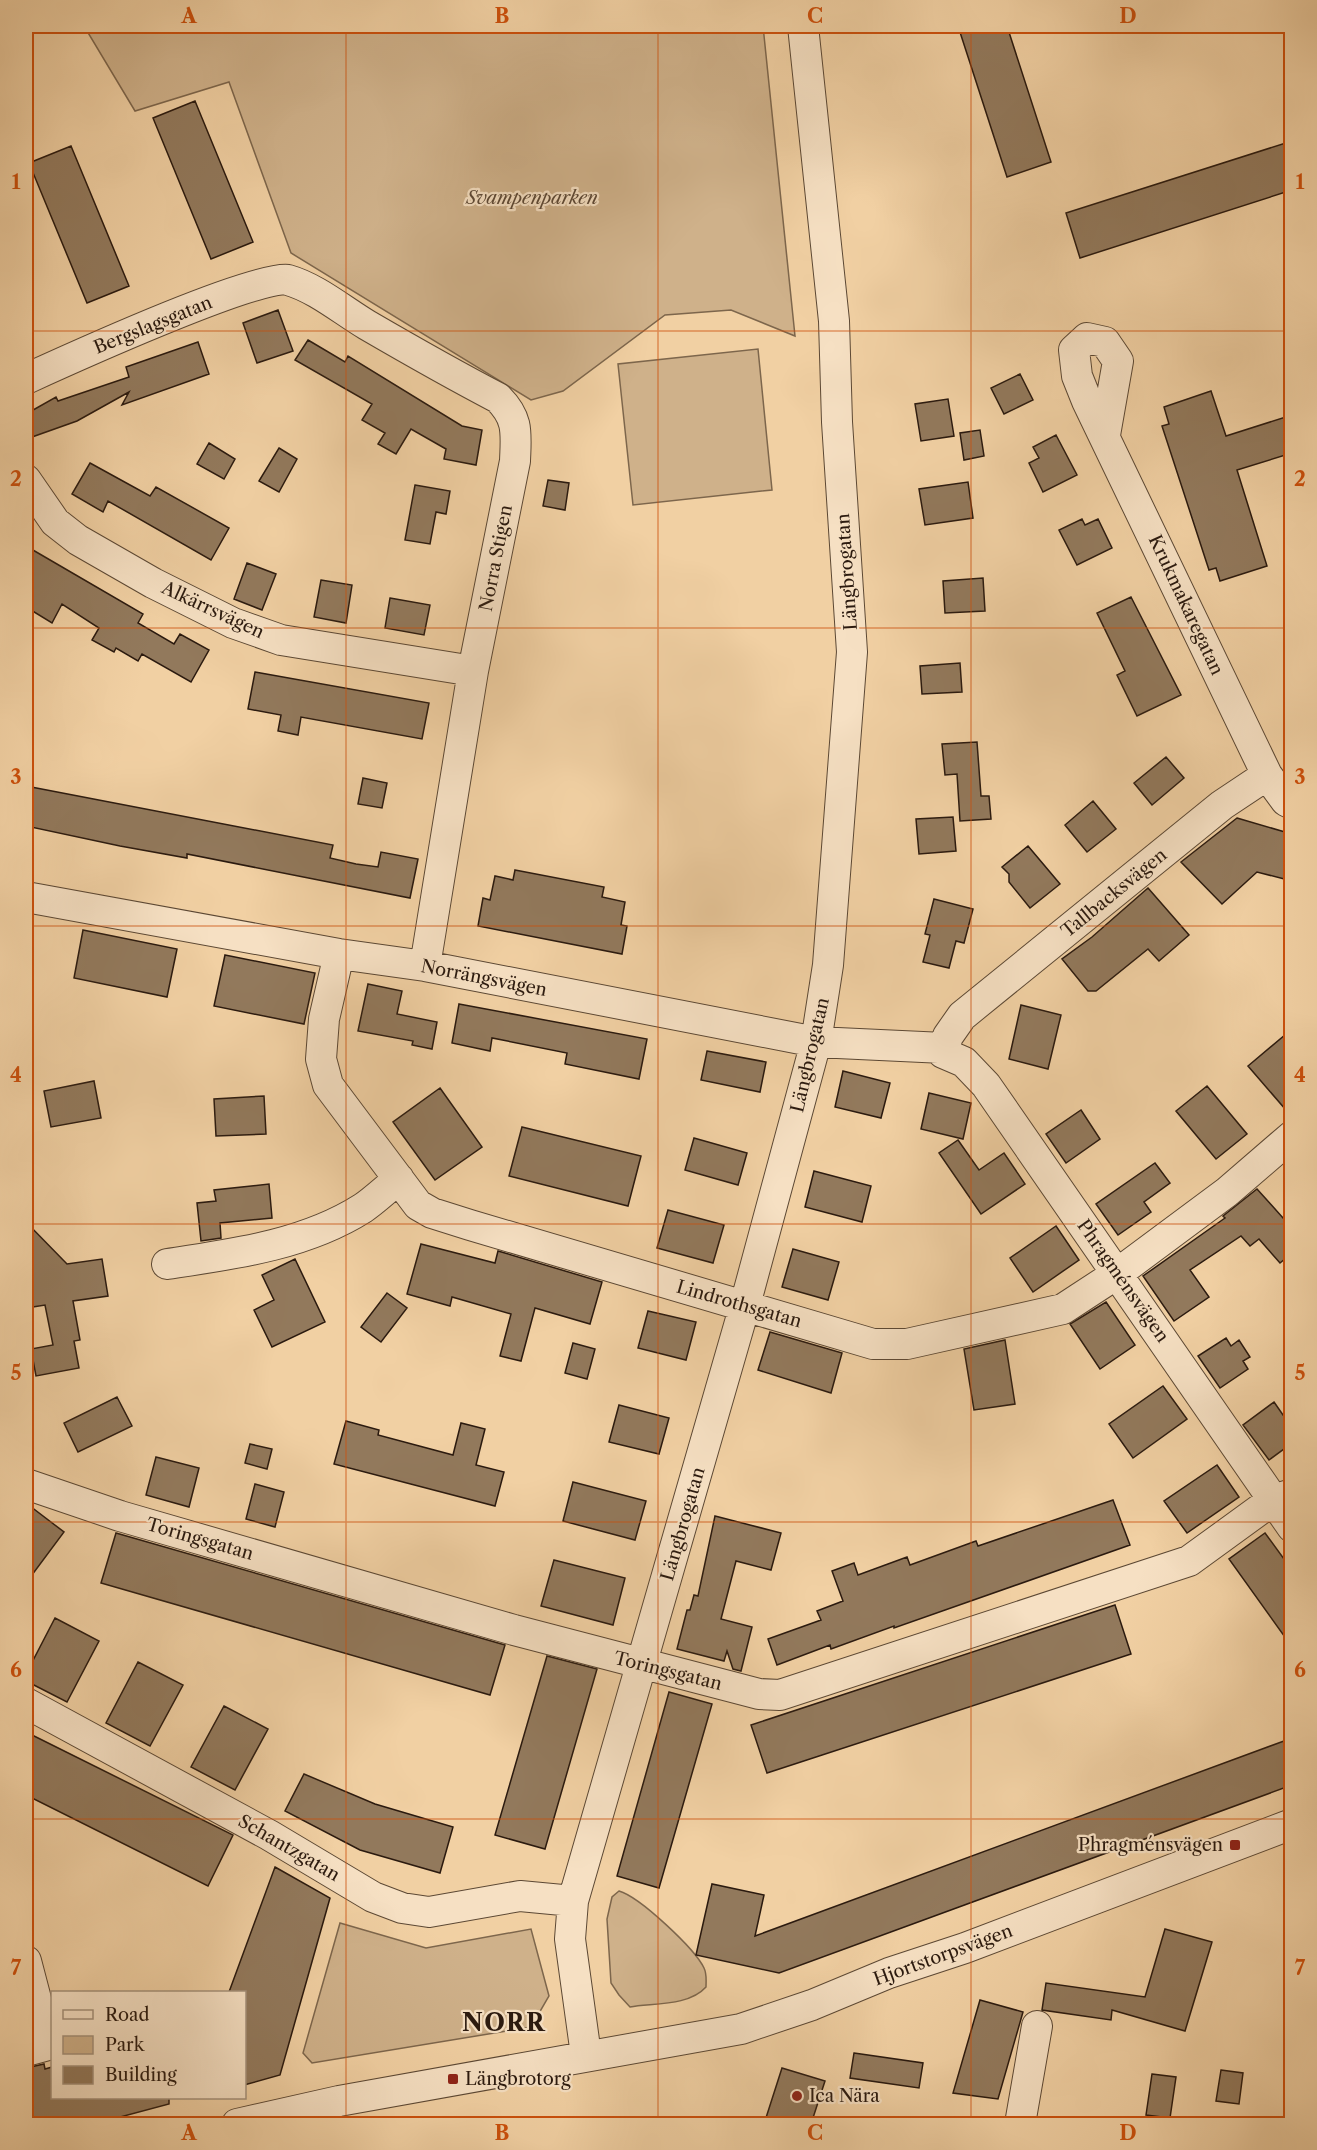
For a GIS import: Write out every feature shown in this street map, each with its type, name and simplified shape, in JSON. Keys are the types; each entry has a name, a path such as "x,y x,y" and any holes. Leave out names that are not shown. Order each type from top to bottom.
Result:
{"street":[{"name":"Längbrogatan","path":"586,2055 570,1939 573,1901 746,1305 816,1042 828,965 852,652 837,422 834,321 803,26"},
{"name":"Bergslagsgatan","path":"26,379 120,337 241,290 284,279"},
{"name":"Norra Stigen","path":"284,279 307,288 388,337 498,398 510,410 516,430 515,461 473,671 425,966"},
{"name":"Krukmakaregatan","path":"1105,435 1267,775"},
{"name":"Alkärrsvägen","path":"26,480 55,522 78,540 153,583 233,624 281,640 473,671"},
{"path":"1267,775 1286,801 1292,804"},
{"name":"Tallbacksvägen","path":"944,1048 948,1036 962,1016 1222,805 1267,775"},
{"name":"Norrängsvägen","path":"26,897 339,954 425,966 816,1042 944,1048"},
{"name":"Lindrothsgatan","path":"339,954 324,1019 321,1059 328,1085 418,1205 432,1213 873,1344 908,1344 1063,1309 1118,1273 1227,1192 1292,1136"},
{"name":"Phragménsvägen","path":"944,1048 943,1053 964,1062 986,1085 1118,1273 1282,1497 1292,1527"},
{"path":"167,1264 227,1255 314,1234 364,1208 399,1179"},
{"name":"Toringsgatan","path":"26,1484 120,1516 642,1665 759,1694 780,1695 1189,1562 1282,1497"},
{"name":"Schantzgatan","path":"26,1703 268,1835 373,1897 402,1908 429,1912 520,1896 573,1901"},
{"name":"Hjortstorpsvägen","path":"237,2124 291,2118 339,2101 741,2029 812,2005 889,1974 965,1948 1292,1824"},
{"path":"26,1961 48,2045 26,2051"},
{"path":"1020,2124 1037,2026"}],"green space":[{"name":"Svampenparken","path":"84,26 763,26 795,336 731,310 665,315 563,391 531,400 291,253 229,82 135,111"},
{"path":"758,349 772,490 633,505 618,364"},
{"path":"619,1891 653,1913 699,1959 705,1970 706,1987 699,1993 681,2001 630,2007 619,1995 611,1983 607,1919 612,1897"},
{"path":"340,1923 426,1948 531,1929 549,1996 531,2027 312,2063 303,2053"}],"building":[{"path":"958,26 1007,26 1051,162 1007,177"},
{"path":"195,101 253,242 211,259 153,118"},
{"path":"1292,141 1292,190 1080,258 1066,213"},
{"path":"71,146 129,286 87,303 29,163"},
{"path":"278,310 293,351 257,363 243,323"},
{"path":"308,340 345,362 348,356 462,426 482,430 476,465 444,459 446,449 411,429 396,454 378,444 385,433 362,420 372,404 295,360"},
{"path":"198,342 209,374 122,405 129,392 77,421 32,437 26,424 26,414 56,397 58,401 129,377 126,367"},
{"path":"1020,374 1033,400 1004,414 991,388"},
{"path":"1211,391 1226,436 1292,415 1292,453 1237,470 1267,566 1220,581 1216,568 1209,570 1162,426 1169,424 1164,407"},
{"path":"948,399 954,436 921,441 915,404"},
{"path":"980,430 984,456 964,460 960,433"},
{"path":"1056,435 1077,475 1043,492 1029,463 1039,458 1033,447"},
{"path":"209,443 235,459 224,479 197,464"},
{"path":"279,448 297,459 279,492 259,481"},
{"path":"90,463 150,496 156,487 229,528 211,560 108,501 103,512 72,494"},
{"path":"548,480 569,483 565,510 543,506"},
{"path":"968,482 973,518 925,525 919,489"},
{"path":"415,485 450,491 446,514 436,512 430,544 405,540"},
{"path":"1082,519 1085,525 1098,519 1112,548 1077,565 1059,530"},
{"path":"26,546 143,614 138,623 174,644 180,634 209,650 191,682 142,654 138,661 116,648 114,652 92,640 99,628 62,604 52,623 26,607"},
{"path":"247,563 276,574 262,610 234,599"},
{"path":"983,578 985,611 945,613 943,581"},
{"path":"321,580 352,585 346,623 314,617"},
{"path":"1131,597 1181,695 1137,716 1117,675 1125,671 1097,613"},
{"path":"390,598 430,605 424,635 385,628"},
{"path":"960,663 962,692 922,694 920,666"},
{"path":"255,672 429,703 422,739 301,717 298,735 278,731 281,715 248,709"},
{"path":"977,742 981,796 989,796 991,819 960,821 957,774 945,775 942,744"},
{"path":"1166,757 1184,778 1152,805 1134,783"},
{"path":"363,778 387,783 382,808 358,804"},
{"path":"26,786 333,845 330,858 356,864 378,867 381,852 418,859 410,898 187,854 187,858 120,846 26,826"},
{"path":"1093,801 1116,829 1087,852 1065,825"},
{"path":"953,817 956,851 919,854 916,819"},
{"path":"1237,818 1292,834 1292,881 1257,872 1222,904 1181,862"},
{"path":"1028,846 1060,884 1030,908 1009,882 1009,874 1002,867"},
{"path":"515,870 604,887 602,897 625,902 621,925 627,926 622,954 478,926 483,898 490,900 495,876 513,880"},
{"path":"1148,888 1189,935 1159,961 1148,949 1096,991 1088,991 1062,959 1092,937"},
{"path":"934,899 973,909 964,943 956,941 949,968 923,962 930,935 925,934"},
{"path":"83,930 177,949 167,997 74,978"},
{"path":"225,955 315,973 304,1024 214,1006"},
{"path":"368,984 402,991 397,1014 437,1022 432,1049 412,1045 413,1041 358,1031"},
{"path":"459,1004 647,1039 639,1079 565,1064 567,1053 492,1038 490,1051 452,1043"},
{"path":"1021,1005 1061,1015 1048,1069 1009,1059"},
{"path":"1292,1029 1292,1117 1248,1066"},
{"path":"707,1051 766,1062 760,1092 701,1080"},
{"path":"843,1071 890,1083 881,1118 835,1107"},
{"path":"94,1081 101,1118 51,1127 44,1091"},
{"path":"1207,1086 1247,1134 1216,1159 1176,1111"},
{"path":"440,1088 482,1147 435,1180 393,1122"},
{"path":"929,1093 971,1103 963,1139 921,1129"},
{"path":"264,1096 266,1134 216,1136 214,1099"},
{"path":"1081,1110 1100,1139 1066,1163 1046,1134"},
{"path":"522,1127 641,1156 628,1206 509,1176"},
{"path":"694,1138 747,1153 738,1185 685,1170"},
{"path":"958,1140 979,1170 1004,1153 1025,1184 981,1214 939,1153"},
{"path":"1155,1163 1170,1183 1144,1202 1151,1212 1118,1235 1096,1204"},
{"path":"814,1171 871,1186 862,1222 805,1207"},
{"path":"269,1184 272,1218 220,1223 221,1238 201,1241 197,1203 216,1201 214,1190"},
{"path":"1257,1189 1292,1228 1292,1253 1280,1263 1259,1239 1250,1246 1241,1236 1190,1270 1209,1297 1174,1321 1143,1276 1225,1218 1223,1216"},
{"path":"668,1210 724,1225 713,1263 657,1248"},
{"path":"26,1222 67,1264 102,1259 108,1296 73,1301 80,1340 74,1341 79,1368 36,1376 31,1349 53,1345 45,1305 26,1308"},
{"path":"1056,1226 1079,1260 1033,1292 1010,1258"},
{"path":"421,1244 495,1263 498,1251 602,1282 590,1324 535,1308 521,1361 500,1356 511,1314 452,1297 450,1306 407,1294"},
{"path":"793,1249 839,1262 828,1300 782,1287"},
{"path":"295,1259 325,1322 272,1347 254,1310 274,1300 262,1275"},
{"path":"387,1293 407,1308 381,1342 361,1327"},
{"path":"1106,1302 1135,1345 1100,1369 1070,1324"},
{"path":"648,1311 696,1322 686,1360 638,1348"},
{"path":"770,1332 842,1353 831,1393 758,1370"},
{"path":"1226,1338 1231,1346 1239,1340 1250,1357 1243,1361 1248,1369 1220,1388 1198,1356"},
{"path":"1005,1340 1015,1404 974,1410 964,1349"},
{"path":"573,1343 595,1349 587,1379 565,1373"},
{"path":"1163,1386 1187,1419 1133,1458 1109,1424"},
{"path":"117,1397 132,1426 78,1452 64,1423"},
{"path":"1274,1402 1283,1415 1292,1409 1292,1443 1269,1460 1243,1425"},
{"path":"619,1405 669,1418 659,1454 609,1442"},
{"path":"346,1421 379,1430 378,1435 453,1455 461,1423 485,1429 476,1465 504,1472 495,1506 334,1464"},
{"path":"250,1444 272,1449 267,1469 245,1463"},
{"path":"156,1457 199,1468 189,1507 146,1495"},
{"path":"1217,1465 1239,1497 1187,1533 1164,1501"},
{"path":"573,1482 646,1501 635,1540 563,1521"},
{"path":"255,1484 284,1492 275,1527 246,1519"},
{"path":"1113,1500 1130,1545 894,1628 894,1626 831,1649 830,1645 777,1665 768,1639 821,1620 817,1611 843,1601 832,1571 854,1563 858,1575 907,1557 910,1565 976,1541 978,1546"},
{"path":"26,1503 64,1532 26,1583"},
{"path":"715,1516 781,1533 771,1570 736,1561 721,1619 752,1627 741,1671 733,1669 727,1651 724,1661 677,1649 687,1610 690,1610 694,1595 698,1596"},
{"path":"116,1533 505,1645 490,1695 101,1583"},
{"path":"1265,1533 1292,1570 1292,1647 1229,1559"},
{"path":"554,1560 625,1578 613,1625 541,1606"},
{"path":"1115,1605 1131,1654 767,1773 751,1725"},
{"path":"55,1618 99,1641 67,1702 26,1681 26,1674"},
{"path":"547,1656 597,1669 545,1849 495,1835"},
{"path":"138,1662 183,1685 150,1746 106,1723"},
{"path":"669,1692 712,1704 659,1888 617,1876"},
{"path":"224,1706 268,1729 235,1790 191,1767"},
{"path":"26,1732 233,1835 208,1886 26,1795"},
{"path":"1292,1738 1292,1785 779,1973 696,1955 712,1884 764,1895 755,1936"},
{"path":"304,1774 375,1804 453,1827 440,1873 360,1850 285,1811"},
{"path":"275,1867 330,1898 280,2075 246,2084 246,1991 229,1991"},
{"path":"1165,1929 1212,1942 1185,2031 1112,2010 1111,2020 1042,2010 1046,1983 1145,1997"},
{"path":"980,2000 1023,2012 998,2099 953,2093"},
{"path":"854,2053 923,2063 919,2088 850,2078"},
{"path":"44,2064 45,2069 51,2067 51,2099 169,2099 169,2104 94,2124 26,2124 26,2068"},
{"name":"Ica Nära","path":"782,2068 825,2081 811,2124 764,2124"},
{"path":"1221,2070 1243,2073 1239,2104 1216,2101"},
{"path":"1152,2074 1176,2077 1170,2118 1146,2115"}],"place":[{"name":"Phragménsvägen","path":"1235,1845"},
{"name":"Längbrotorg","path":"453,2079"},
{"name":"Ica Nära","path":"797,2096"}],"district":[{"name":"NORR","path":"504,2023"}]}
